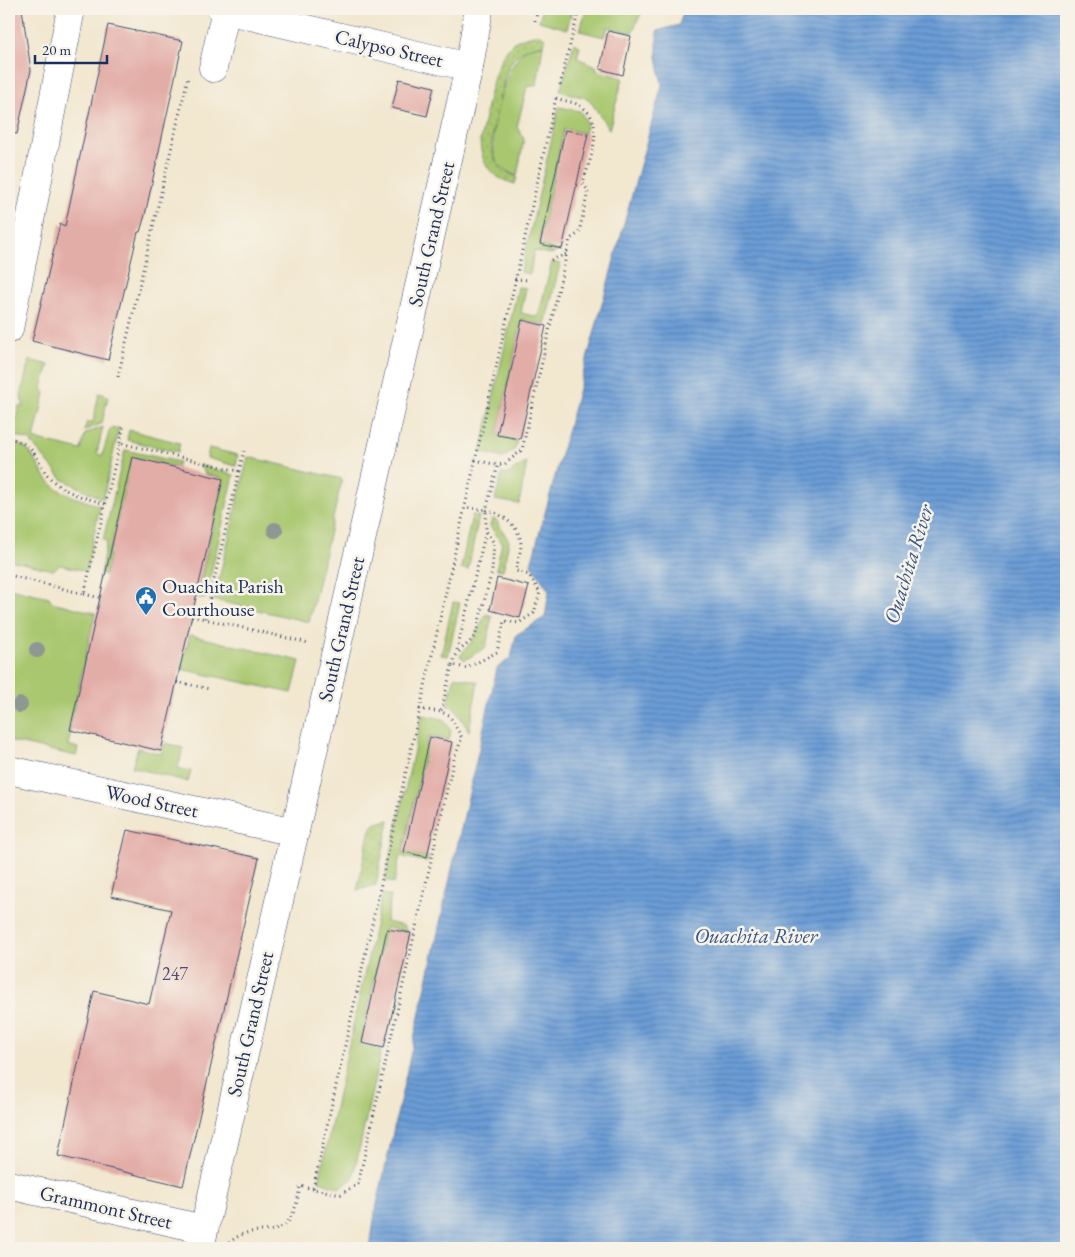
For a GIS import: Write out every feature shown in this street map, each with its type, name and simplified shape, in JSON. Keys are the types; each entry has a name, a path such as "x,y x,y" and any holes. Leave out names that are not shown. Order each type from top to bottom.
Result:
{"street":[{"path":"9,329 71,9"},
{"name":"Calypso Street","path":"221,9 469,66"},
{"path":"201,70 226,9"},
{"name":"South Grand Street","path":"201,1239 469,66 479,9"},
{"name":"Wood Street","path":"9,770 294,832"},
{"name":"Grammont Street","path":"9,1186 201,1239"}],"path":[{"path":"535,21 538,9"},
{"path":"560,85 579,9"},
{"path":"118,377 201,70"},
{"path":"313,1189 419,709 556,98 581,106 593,117 596,132 583,184 588,191 579,233 570,239 522,450 505,464 498,465 475,460"},
{"path":"551,260 567,254"},
{"path":"515,279 529,280"},
{"path":"84,594 124,424"},
{"path":"9,438 30,446 43,468 57,485 85,498 105,504"},
{"path":"120,443 239,471"},
{"path":"205,619 244,451"},
{"path":"441,712 486,531 486,510 498,465"},
{"path":"452,665 467,668 497,652 504,621 519,623 534,613 540,592 529,575 516,571 521,543 512,524 500,513 465,507"},
{"path":"457,651 472,641 476,633 492,571 494,543 486,531"},
{"path":"9,575 100,598"},
{"path":"192,616 309,643"},
{"path":"177,682 210,689"},
{"path":"228,1244 244,1234 281,1229 295,1208 300,1186 341,1194 358,1184 452,768 462,738 450,715 419,709"}],"green space":[{"path":"542,9 572,9 567,29 539,21"},
{"path":"586,9 643,9 632,33 608,27 604,37 580,31"},
{"path":"538,34 545,38 544,44 524,50 516,56 510,65 493,127 492,147 494,156 498,164 517,177 515,184 500,178 489,169 485,164 480,141 491,89 500,62 513,43 521,38"},
{"path":"574,43 580,46 577,58 596,66 598,71 623,78 609,129 589,99 560,91"},
{"path":"543,45 537,85 527,87 517,127 524,139 517,176 508,172 496,160 493,135 495,119 504,86 517,58 527,49"},
{"path":"559,107 580,111 587,123 584,133 564,129 539,244 559,251 552,254 534,251 530,274 521,272"},
{"path":"552,262 560,264 545,325 522,319 497,435 517,440 515,449 503,458 481,452 518,287 526,288 521,313 538,317"},
{"path":"29,360 49,365 42,388 45,393 34,439 81,450 85,434 103,427 97,453 102,456 110,429 119,428 103,499 62,479 29,440 12,435 19,406 24,407 21,397"},
{"path":"99,393 108,396 102,423 84,431 87,422 93,422"},
{"path":"129,430 180,443 178,452 127,440"},
{"path":"11,442 27,449 44,476 56,488 100,506 86,571 60,565 53,570 9,560"},
{"path":"209,448 238,455 236,466 207,458"},
{"path":"125,450 179,462 177,467 132,457 111,548 108,553 110,554 105,575 100,574 107,541 103,540"},
{"path":"248,457 342,479 309,622 214,600"},
{"path":"527,462 519,504 495,500 502,473 506,475"},
{"path":"199,465 234,475 205,599 197,597 223,479 205,474"},
{"path":"472,515 479,516 468,570 461,568"},
{"path":"492,519 496,520 509,541 503,570 496,569 502,543 490,526"},
{"path":"9,588 49,597 52,602 95,613 69,731 71,732 68,745 78,748 76,756 9,741"},
{"path":"453,602 460,603 448,656 441,655"},
{"path":"486,614 492,616 486,647 465,660 460,656 472,641"},
{"path":"190,635 300,661 292,693 181,669"},
{"path":"455,676 478,682 469,731 454,707 447,706"},
{"path":"422,715 444,719 451,731 449,740 429,736 403,852 428,857 427,862 400,856 394,883 385,880"},
{"path":"165,743 183,748 178,768 191,771 188,782 132,767 138,748 161,754"},
{"path":"389,820 376,885 357,890 370,829 376,823"},
{"path":"382,894 391,896 386,922 404,926 407,932 386,927 360,1045 381,1050 353,1178 340,1188 319,1181"}],"water":[{"name":"Ouachita River","path":"684,9 1066,9 1066,1248 370,1248 375,1213 497,668 511,658 516,635 545,617 549,591 531,564 662,85 657,57 657,31 679,25"}],"building":[{"path":"9,9 22,9 31,70 17,134 9,133"},
{"path":"108,25 183,41 145,215 140,232 138,232 108,360 32,341 60,224 65,226"},
{"path":"608,31 631,36 623,75 600,69"},
{"path":"399,79 434,87 427,116 392,108"},
{"path":"565,130 588,134 562,249 540,244"},
{"path":"522,320 546,326 520,439 497,435"},
{"path":"132,457 223,479 161,751 70,730"},
{"path":"497,578 529,586 520,618 490,610"},
{"path":"430,737 452,742 427,857 404,852"},
{"path":"127,830 259,858 183,1186 58,1156 94,991 149,1004 171,910 111,896"},
{"path":"387,929 411,933 384,1048 362,1043"}],"place":[{"name":"Ouachita Parish Courthouse","path":"146,616"}]}
